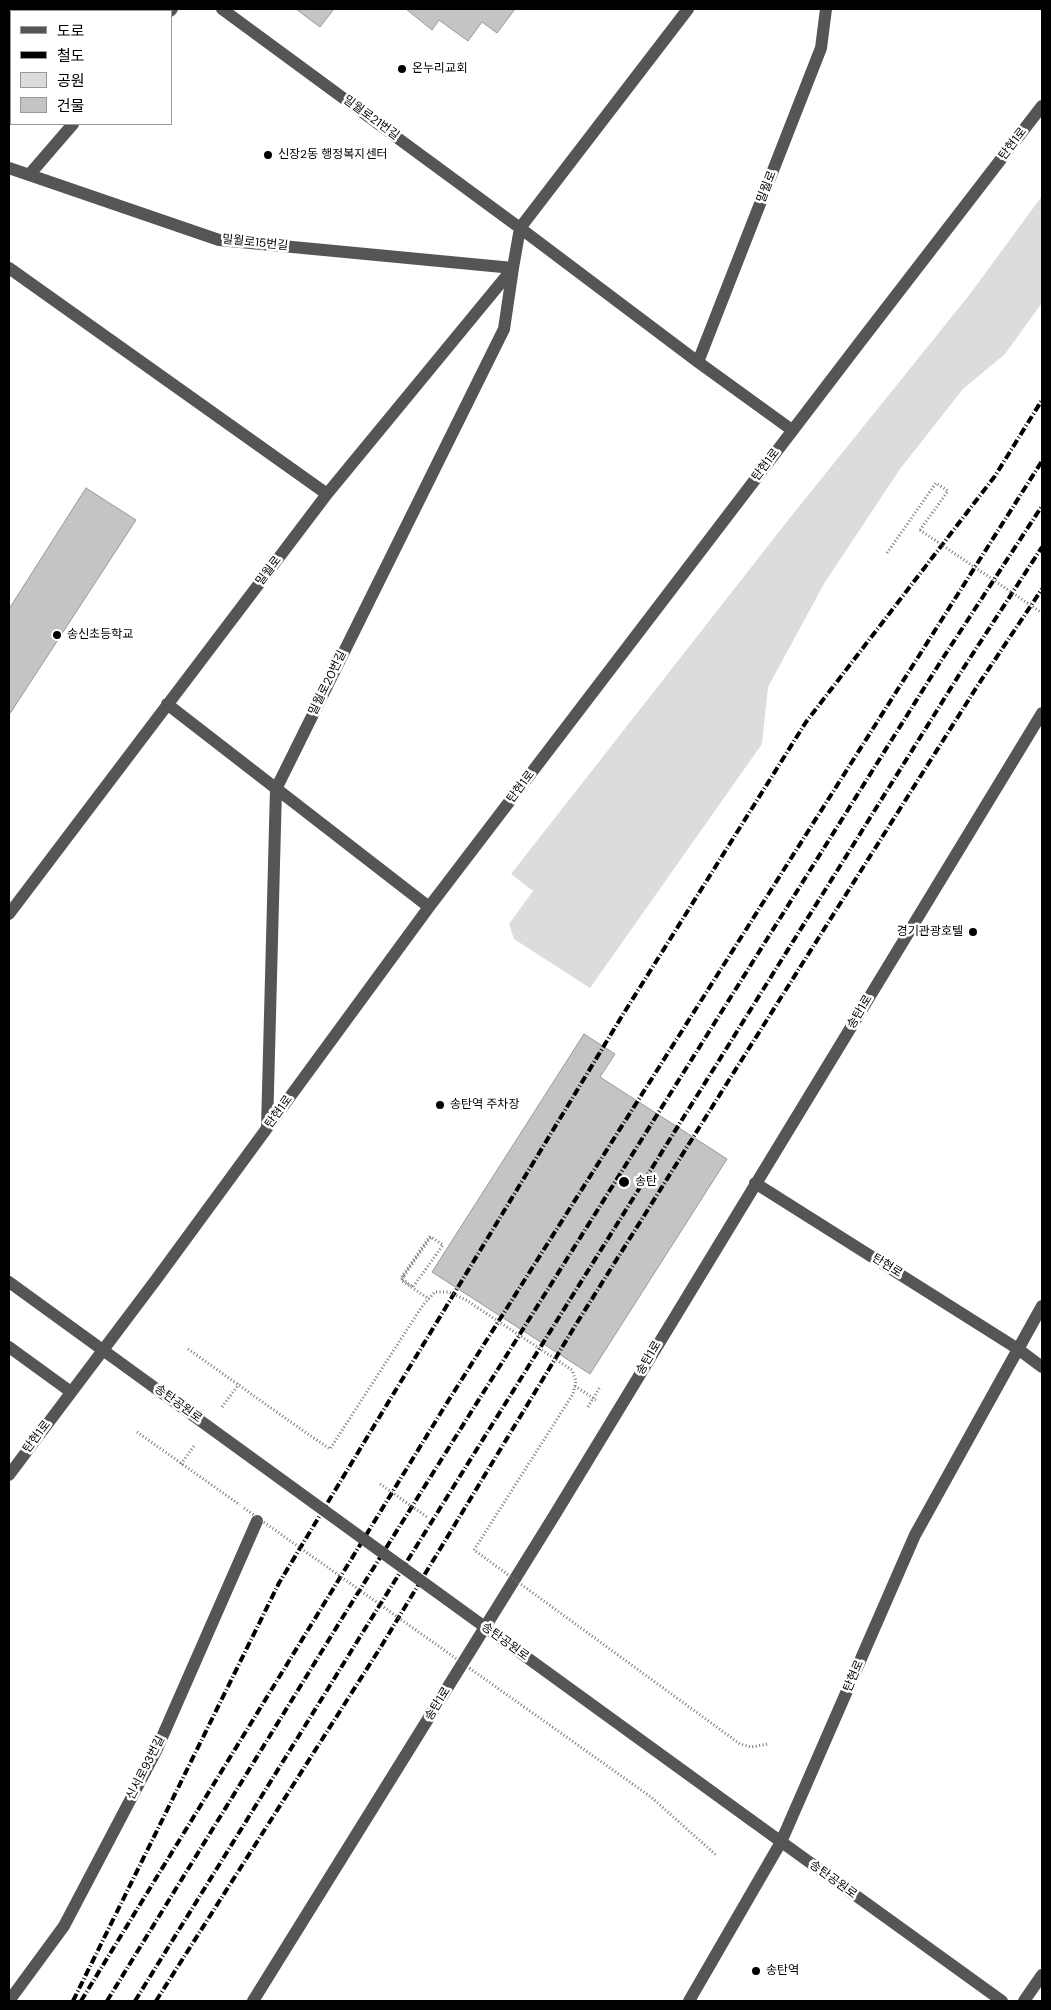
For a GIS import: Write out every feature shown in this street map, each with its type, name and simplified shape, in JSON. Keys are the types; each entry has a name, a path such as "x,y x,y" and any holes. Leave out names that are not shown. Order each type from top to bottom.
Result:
{"street":[{"name":"밀월로21번길","path":"222,9 520,228"},
{"name":"밀월로","path":"9,914 327,494 513,268 520,228 688,9"},
{"name":"밀월로","path":"698,362 821,48 826,9"},
{"name":"탄현1로","path":"9,1476 429,907 792,430 1042,106"},
{"path":"29,175 72,125"},
{"name":"밀월로15번길","path":"9,168 219,240 513,268"},
{"path":"520,228 792,430"},
{"path":"9,268 327,494"},
{"name":"밀월로20번길","path":"267,1128 276,789 504,330 513,268"},
{"path":"167,704 429,907"},
{"name":"송탄1로","path":"253,2001 549,1525 1042,713"},
{"name":"탄현로","path":"755,1183 1018,1349"},
{"name":"송탄공원로","path":"9,1282 1002,2001"},
{"name":"탄현로","path":"689,2001 781,1842 915,1535 1042,1306"},
{"path":"9,1347 71,1392"},
{"path":"1018,1349 1042,1367"},
{"name":"신서로93번길","path":"9,2001 64,1926 156,1752 257,1521"},
{"path":"1024,2001 1042,1976"}],"path":[{"path":"887,553 936,483 948,491 920,530 1042,613"},
{"path":"428,1299 400,1279 404,1276 431,1237 443,1245 414,1287 407,1282 401,1278 430,1236"},
{"path":"188,1349 330,1449 428,1299 435,1292 449,1292 466,1300 572,1370 576,1381 573,1394 474,1550 740,1744 751,1748 768,1744"},
{"path":"575,1386 595,1399"},
{"path":"588,1406 595,1399 600,1388"},
{"path":"137,1432 651,1797 716,1855"},
{"path":"380,1484 426,1517"}],"green space":[{"path":"1042,196 1042,303 1005,354 963,389 900,469 825,582 768,687 762,744 590,988 514,939 509,924 533,891 511,874 789,519 970,294"}],"building":[{"path":"296,9 334,9 320,27"},
{"path":"406,9 515,9 497,33 482,22 468,41 439,20 432,30"},
{"path":"86,488 136,520 9,715 9,609"},
{"path":"584,1034 615,1054 600,1077 727,1159 590,1374 432,1272"}],"railway":[{"path":"73,2001 279,1583 622,1016 806,722 995,476 1042,400"},
{"path":"81,2001 445,1406 1042,461"},
{"path":"107,2001 341,1620 941,661 1042,506"},
{"path":"135,2001 959,675 1042,547"},
{"path":"156,2001 382,1645 575,1326 729,1080 978,685 1042,589"}],"place":[{"name":"온누리교회","path":"402,69"},
{"name":"신장2동 행정복지센터","path":"268,155"},
{"name":"송신초등학교","path":"57,635"},
{"name":"경기관광호텔","path":"973,932"},
{"name":"송탄역 주차장","path":"440,1105"},
{"name":"송탄","path":"624,1182"},
{"name":"송탄역","path":"756,1971"}]}
